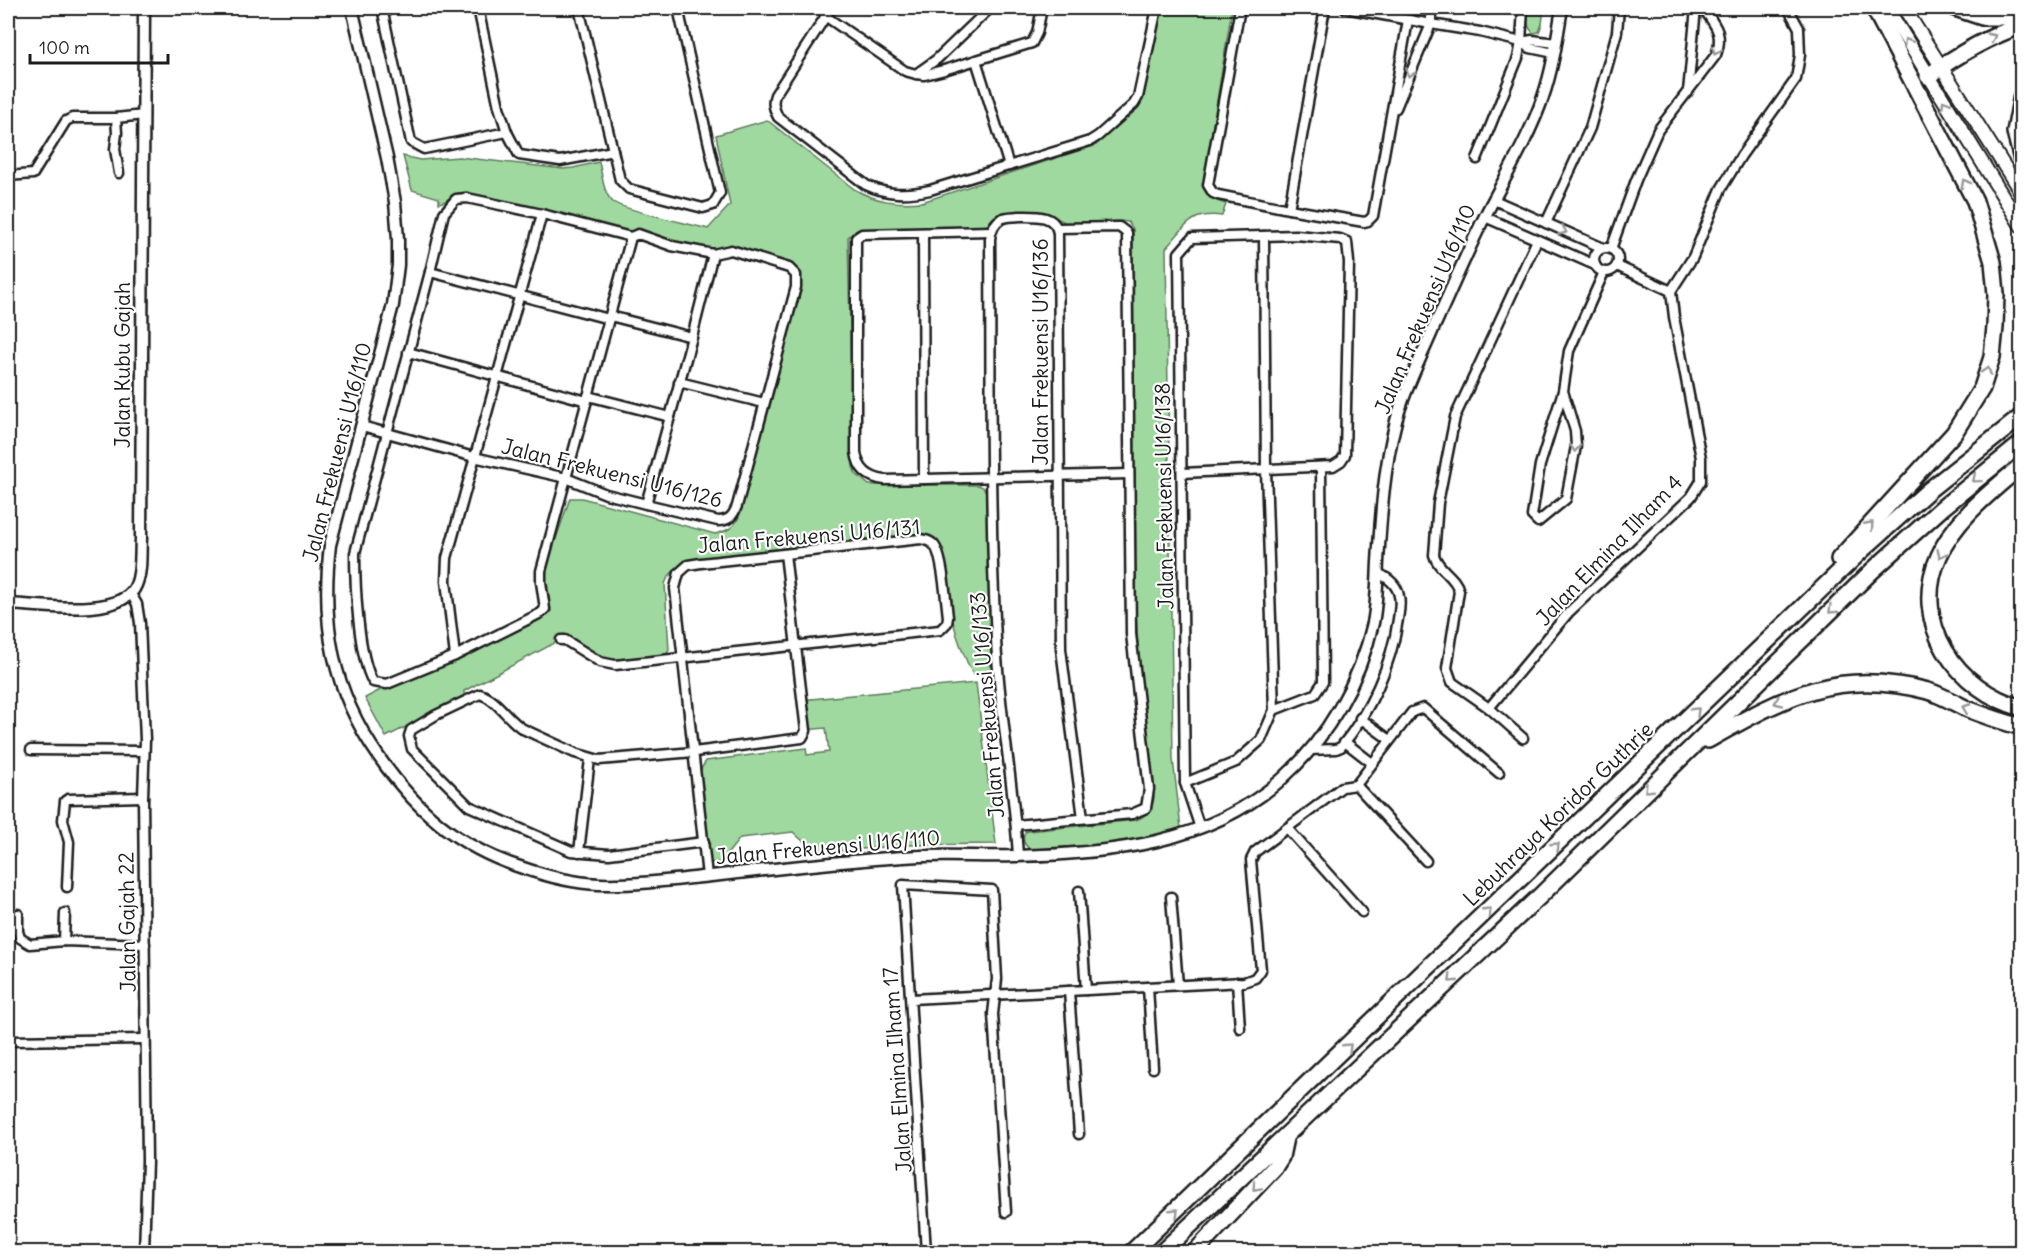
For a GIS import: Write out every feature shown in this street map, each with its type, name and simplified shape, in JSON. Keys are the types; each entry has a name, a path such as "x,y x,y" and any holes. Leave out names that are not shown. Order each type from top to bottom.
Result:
{"highway":[{"path":"1732,677 1954,433 1982,388 1992,357 1996,294 1993,262 1975,201 1874,8"},
{"path":"1955,8 1982,17 2022,17"},
{"path":"1928,76 1941,66 2000,33 2022,25"},
{"path":"2022,95 2015,132 2022,160"},
{"name":"Lebuhraya Koridor Guthrie","path":"1132,1252 1861,551 1929,490 2022,416"},
{"path":"1162,1252 1540,896 1872,571 1942,508 2022,443"},
{"path":"2022,465 1963,519 1951,535 1938,556 1930,593 1932,614 1939,642 1950,661 1963,676 1983,692 2022,708"},
{"path":"1689,750 1774,703 1800,693 1857,682 1890,684 1930,692 2022,727"},
{"path":"1195,1252 1274,1168 1281,1157 1285,1138"}],"main road":[{"path":"1887,8 2022,227"},
{"path":"1904,8 2022,194"}],"street":[{"name":"Jalan Kubu Gajah","path":"131,594 138,577 141,538 144,8"},
{"name":"Jalan Frekuensi U16/110","path":"352,8 395,202 398,264 393,305 330,545 326,579 327,624 338,673 362,732 394,779 449,833 471,847 544,876 596,884 635,883 905,856 1018,856 1112,850 1166,840 1200,828 1263,795 1285,776 1310,750 1347,695 1361,660 1373,622 1386,465 1404,395 1485,217 1539,108 1549,77 1562,8"},
{"path":"382,8 411,142 424,149 507,132"},
{"path":"478,8 507,132 519,154 560,161 613,151"},
{"path":"579,8 620,180 629,189 703,208 713,205 720,193 678,8"},
{"path":"831,8 774,95 773,105 778,117 866,185 880,191 904,194 918,193 1009,166 1090,141 1098,136 1134,104 1140,90 1157,8"},
{"path":"916,74 937,59 990,8"},
{"path":"825,16 905,71 924,75 1032,43 1037,33 1042,8"},
{"path":"1240,8 1209,185 1213,193 1364,222 1373,216 1408,20"},
{"path":"1290,209 1325,8"},
{"path":"1345,8 1480,32 1521,42 1530,48 1555,48"},
{"path":"1390,123 1431,24 1431,8"},
{"path":"1477,159 1518,58 1523,8"},
{"path":"1545,223 1590,128 1617,32 1619,8"},
{"path":"1688,93 1696,8"},
{"path":"1595,265 1594,256 1607,248 1658,130 1716,55 1720,44 1718,28 1702,8"},
{"path":"1617,266 1671,291 1694,257 1721,189 1741,156 1796,79 1800,55 1799,28 1788,8"},
{"path":"976,60 1009,166"},
{"path":"8,176 33,174 66,121 72,118 116,118 144,115"},
{"path":"116,118 115,149 119,173"},
{"path":"631,237 541,571 544,612 455,656 387,684 373,682 365,666 355,581 355,553 444,213 456,199 467,198 542,214 631,237 638,234 672,246 713,254 646,504"},
{"path":"1485,217 1595,265 1604,272 1611,272 1617,266 1618,258 1607,248 1494,200"},
{"path":"455,656 446,581 447,558 542,214"},
{"name":"Jalan Frekuensi U16/136","path":"991,231 1001,219 1007,217 1040,216 1051,220 1058,228 1061,649 1083,818"},
{"path":"1016,825 1132,814 1146,808 1149,789 1132,644 1127,233 1119,227 1058,228"},
{"path":"992,478 991,231 862,234 856,238 857,460 865,472 878,479 992,478 1129,474"},
{"path":"923,233 924,479"},
{"name":"Jalan Frekuensi U16/138","path":"1200,828 1185,783 1179,253 1192,238 1296,235 1340,239 1347,242 1349,262 1345,455 1333,466 1322,467"},
{"path":"1185,783 1236,762 1261,740 1274,710 1266,469 1264,236"},
{"path":"1523,738 1489,708 1452,682 1448,675 1447,668 1459,591 1457,584 1436,562 1434,555 1438,502 1455,417 1538,240"},
{"name":"Jalan Frekuensi U16/126","path":"362,426 474,457 566,478 606,494 718,521 730,518 737,506 796,287 796,275 789,267 731,250 713,254"},
{"path":"430,272 692,336"},
{"path":"1563,391 1575,431 1576,446 1566,499 1538,522 1532,516 1540,465 1563,391 1569,351 1604,272"},
{"name":"Jalan Elmina Ilham 4","path":"1489,708 1569,612 1691,498 1701,482 1701,458 1671,291"},
{"path":"408,352 497,377 670,417"},
{"path":"680,382 764,403"},
{"path":"1182,473 1322,467 1323,682 1315,694 1274,710"},
{"name":"Jalan Frekuensi U16/133","path":"992,478 996,646 1018,856"},
{"name":"Jalan Frekuensi U16/131","path":"683,658 940,630 944,627 948,617 938,552 935,546 921,539 693,564 679,573 675,588 707,876"},
{"path":"704,842 609,854 562,849 469,806 412,749 409,736 411,730 421,724 480,694 488,696 523,729 590,759 605,760 694,752 800,739 806,731 785,554"},
{"path":"1310,750 1341,747 1369,704 1382,676 1392,648 1400,608 1399,596 1392,583 1387,577 1377,573"},
{"path":"8,604 99,606 111,604 131,594"},
{"name":"Jalan Gajah 22","path":"131,594 137,604 140,623 144,751 147,1161 144,1252"},
{"path":"561,640 607,664 683,658"},
{"path":"910,999 1237,982 1255,978 1261,970 1251,860 1256,852 1341,787 1356,785 1412,712 1422,708 1498,773"},
{"path":"1360,718 1390,740"},
{"path":"1345,742 1372,763"},
{"path":"32,750 144,751"},
{"path":"579,852 590,759"},
{"path":"1356,785 1426,861"},
{"path":"67,887 69,842 63,819 65,801 68,799 143,797"},
{"path":"1287,828 1362,912"},
{"name":"Jalan Elmina Ilham 17","path":"926,1252 903,885 992,890 997,979 995,995"},
{"path":"1079,891 1086,990"},
{"path":"1171,897 1178,985"},
{"path":"64,941 65,913"},
{"path":"18,914 18,931 20,938 25,942 145,944"},
{"path":"1237,982 1240,1028"},
{"path":"1148,987 1153,1068"},
{"path":"1069,991 1079,1134"},
{"path":"995,995 993,1014 1006,1212"},
{"path":"8,1041 145,1039"}],"green space":[{"path":"1160,8 1232,8 1205,175 1208,194 1215,200 1226,204 1222,216 1203,216 1189,222 1166,248 1173,759 1181,829 1127,842 1031,850 1025,845 1024,835 1029,831 1136,820 1148,812 1154,798 1136,612 1133,229 1128,222 1120,221 1066,223 1046,212 1004,212 996,216 988,225 981,227 857,230 848,237 853,467 856,474 869,485 978,485 983,487 988,495 991,672 973,674 955,631 941,555 923,540 684,565 672,572 665,584 669,650 663,660 616,666 562,639 464,691 464,697 461,699 386,737 365,698 386,687 464,657 551,612 545,577 546,568 570,498 582,498 715,534 735,524 739,517 801,288 799,278 789,264 736,248 713,255 631,232 619,232 466,192 439,203 439,198 412,190 403,156 420,160 459,157 563,169 599,162 605,189 613,202 643,213 708,229 730,205 716,135 767,120 854,189 870,197 887,201 922,202 1096,145 1143,99"},
{"path":"1367,8 1428,8 1426,14 1422,16"},
{"path":"1529,8 1544,8 1539,32 1534,33 1529,28"},
{"path":"976,683 996,844 907,845 816,853 793,832 740,838 721,862 710,863 699,772 706,761 806,748 807,755 829,752 826,728 804,730 801,700"}]}
